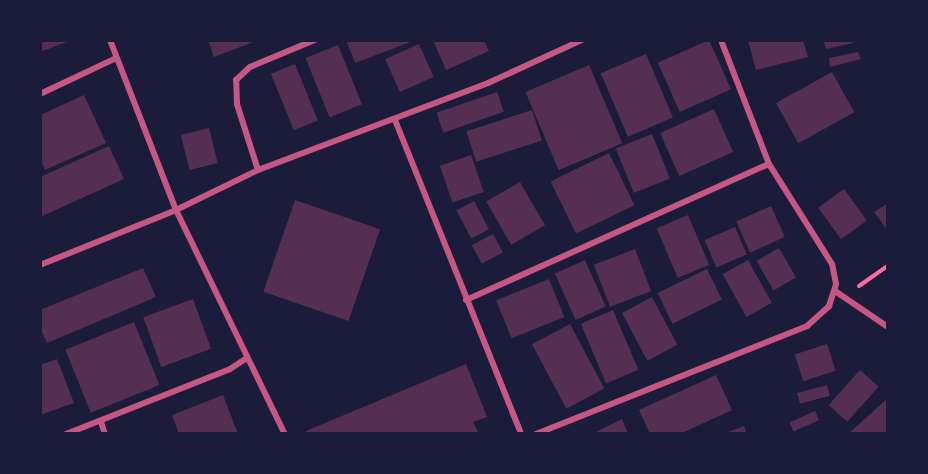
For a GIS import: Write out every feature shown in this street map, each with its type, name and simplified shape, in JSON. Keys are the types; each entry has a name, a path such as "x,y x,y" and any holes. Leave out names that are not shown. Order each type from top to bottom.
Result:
{"street":[{"path":"110,40 176,210 285,434"},
{"path":"258,170 237,104 236,80 244,69 315,40"},
{"path":"40,265 176,210 258,170 395,120 582,40"},
{"path":"536,434 807,326 825,312 835,291 832,264 769,164 721,40"},
{"path":"40,94 116,58"},
{"path":"395,120 521,434"},
{"path":"466,300 769,164"},
{"path":"835,291 888,327"},
{"path":"66,434 230,369 247,357"},
{"path":"101,422 105,434"}],"path":[{"path":"844,297 888,266"}],"building":[{"path":"40,40 70,40 70,41 40,52"},
{"path":"208,40 256,40 256,41 214,57"},
{"path":"346,40 413,40 413,41 355,63"},
{"path":"433,40 484,40 489,51 446,70"},
{"path":"709,40 731,89 680,112 658,63"},
{"path":"748,40 803,40 808,57 756,70"},
{"path":"823,40 852,40 853,43 826,49"},
{"path":"419,44 434,77 400,92 385,59"},
{"path":"338,45 362,104 330,117 306,58"},
{"path":"858,52 861,59 830,67 829,58"},
{"path":"646,54 673,118 628,137 601,73"},
{"path":"295,64 318,121 294,130 271,74"},
{"path":"589,65 622,143 559,170 525,92"},
{"path":"832,72 854,112 798,143 776,103"},
{"path":"497,92 504,112 443,133 436,113"},
{"path":"84,95 106,143 45,170 40,159 40,115"},
{"path":"714,109 733,152 679,176 660,133"},
{"path":"532,110 542,140 476,162 466,131"},
{"path":"209,128 218,163 190,170 181,135"},
{"path":"652,134 670,179 634,193 616,149"},
{"path":"109,146 124,179 40,217 40,177"},
{"path":"609,153 634,205 576,234 551,181"},
{"path":"471,155 484,192 452,203 440,166"},
{"path":"520,182 545,225 511,245 486,202"},
{"path":"844,189 867,221 841,239 818,208"},
{"path":"295,200 380,229 349,321 263,292"},
{"path":"474,201 489,229 471,239 456,210"},
{"path":"888,203 888,231 874,212"},
{"path":"771,206 785,237 750,253 736,221"},
{"path":"688,215 709,265 678,278 657,228"},
{"path":"735,227 747,255 716,268 705,240"},
{"path":"493,234 503,253 482,264 472,245"},
{"path":"779,248 796,277 773,290 756,261"},
{"path":"635,249 651,291 610,307 594,265"},
{"path":"585,260 606,307 576,320 555,273"},
{"path":"748,260 772,303 746,317 723,274"},
{"path":"143,268 156,297 47,343 40,328 40,310"},
{"path":"707,269 722,300 672,324 658,293"},
{"path":"549,279 564,317 512,338 496,300"},
{"path":"652,297 677,345 647,361 622,313"},
{"path":"193,299 211,349 161,367 143,317"},
{"path":"613,310 638,370 606,384 581,324"},
{"path":"134,322 159,385 91,413 65,350"},
{"path":"570,324 604,388 566,409 532,344"},
{"path":"827,344 836,371 803,381 795,355"},
{"path":"57,359 74,403 40,415 40,365"},
{"path":"466,364 487,417 473,422 479,434 307,434 306,431"},
{"path":"860,370 879,387 847,422 829,405"},
{"path":"716,375 732,410 680,434 650,434 639,410"},
{"path":"827,385 830,396 800,404 797,393"},
{"path":"223,395 238,434 179,434 172,415"},
{"path":"888,398 888,434 848,434"},
{"path":"815,411 819,420 793,432 789,422"},
{"path":"622,419 628,434 592,434"},
{"path":"744,426 747,434 725,434 725,433"}]}
